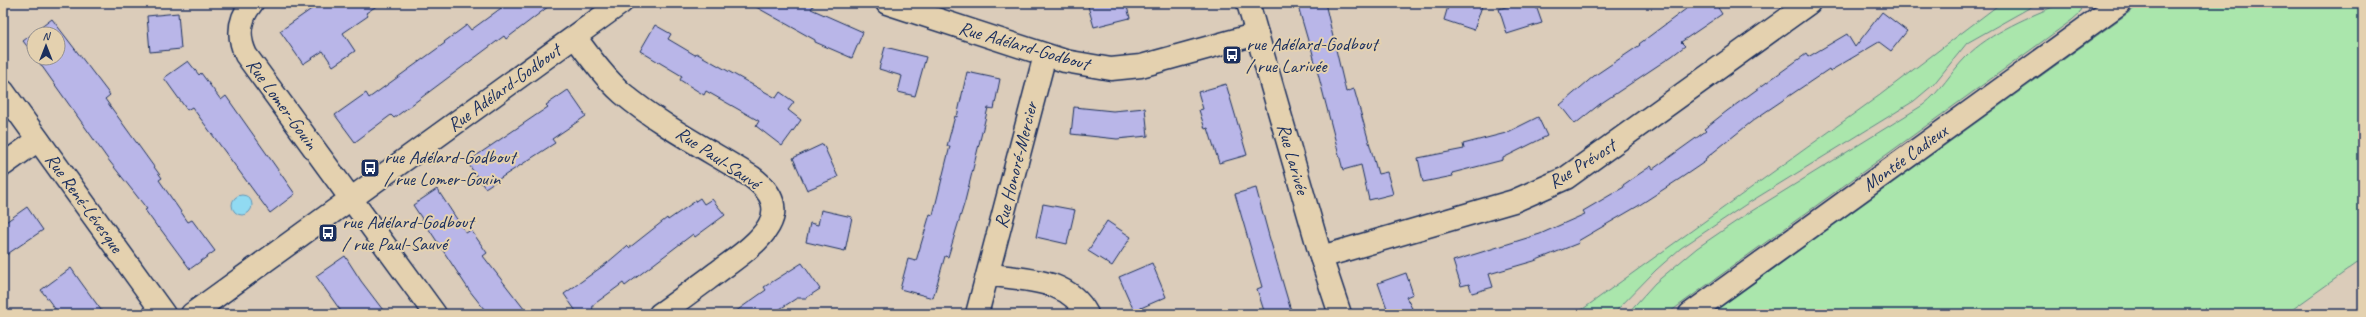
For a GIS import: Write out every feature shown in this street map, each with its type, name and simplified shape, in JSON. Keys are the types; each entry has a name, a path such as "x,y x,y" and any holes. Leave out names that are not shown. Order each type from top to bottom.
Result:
{"street":[{"name":"Rue Lomer-Gouin","path":"252,3 243,18 240,28 241,40 246,55 351,199"},
{"name":"Rue Adélard-Godbout","path":"192,314 621,3"},
{"name":"Rue Adélard-Godbout","path":"887,3 1045,55 1085,66 1124,69 1257,34"},
{"name":"Rue Larivée","path":"1248,3 1321,257 1340,314"},
{"name":"Rue Prévost","path":"1321,257 1514,201 1566,178 1809,3"},
{"name":"Montée Cadieux","path":"1690,314 2118,4"},
{"name":"Rue Paul-Sauvé","path":"575,37 605,76 622,92 653,115 752,177 765,188 771,200 771,222 759,241 660,314"},
{"name":"Rue Honoré-Mercier","path":"978,314 1045,55"},
{"name":"Rue René-Lévesque","path":"3,91 164,314"},
{"path":"3,165 38,140"},
{"path":"351,199 435,314"},
{"path":"988,274 1039,282 1060,288 1074,296 1087,314"}],"green space":[{"path":"2001,3 2038,3 1967,43 1933,85 1914,101 1745,205 1681,248 1656,270 1613,314 1576,314 1880,95"},
{"path":"2063,3 2084,3 2080,13 2072,20 1667,314 1627,314 1655,283 1697,248 1747,214 1923,105 1941,87 1966,57 1986,40 2025,19"},
{"path":"2142,3 2363,3 2363,259 2286,314 1711,314"}],"water":[{"path":"242,195 249,198 252,205 249,212 242,215 235,212 232,205 235,198"}],"building":[{"path":"320,3 381,3 366,13 368,16 343,33 355,51 333,66 323,51 303,64 280,31"},
{"path":"508,3 553,3 506,39 504,36 394,118 391,115 355,142 335,115 366,93 369,98 445,43 444,42 467,25 471,30"},
{"path":"749,3 815,3 811,9 863,32 852,58 815,42 815,40"},
{"path":"1087,3 1126,3 1130,18 1094,27"},
{"path":"1309,3 1325,3 1346,92 1354,89 1378,174 1387,172 1393,194 1369,200 1361,165 1343,170 1310,43 1309,44 1298,6"},
{"path":"1449,3 1472,3 1482,6 1474,30 1444,20"},
{"path":"1519,3 1535,3 1542,23 1507,34 1499,9"},
{"path":"1694,3 1715,3 1722,14 1681,42 1685,46 1672,56 1600,104 1575,124 1560,105 1594,76 1640,45 1639,44"},
{"path":"1882,12 1907,31 1891,51 1879,42 1830,71 1829,69 1755,119 1705,159 1706,161 1638,206 1578,241 1579,243 1534,261 1489,274 1493,287 1472,293 1469,284 1461,286 1453,261 1540,234 1585,214 1583,211 1624,187 1623,185 1651,166 1653,169 1706,131 1704,129 1727,111 1806,54 1808,57 1847,34 1855,47"},
{"path":"178,13 181,49 150,52 147,16"},
{"path":"52,19 57,26 43,26"},
{"path":"655,25 671,34 668,39 695,55 696,53 776,98 780,92 794,102 788,110 801,120 782,146 756,126 759,121 706,91 704,95 680,80 682,76 640,51"},
{"path":"66,37 110,95 105,99 162,178 159,180 188,222 192,220 215,251 190,269 145,210 147,209 107,158 42,66 66,66"},
{"path":"885,47 926,57 915,96 898,92 902,76 879,69"},
{"path":"188,61 199,75 201,73 221,100 226,96 295,194 270,213 192,107 187,110 164,78"},
{"path":"967,72 1000,79 994,109 988,108 965,201 948,257 945,256 933,298 900,289 908,259 916,261 930,214 933,215 950,146 947,146 955,116 957,117"},
{"path":"1226,84 1247,155 1219,163 1208,128 1205,129 1199,110 1203,109 1198,92"},
{"path":"568,90 586,116 552,139 555,143 485,188 467,162 548,107 546,105"},
{"path":"1074,107 1113,111 1145,108 1148,136 1117,139 1071,134"},
{"path":"1538,117 1547,136 1503,158 1503,160 1452,173 1453,176 1423,182 1418,158 1464,149 1463,144 1506,133"},
{"path":"823,144 838,177 807,190 793,158"},
{"path":"1256,188 1292,314 1265,314 1257,289 1262,287 1235,194"},
{"path":"437,189 466,233 471,230 487,253 483,256 528,314 488,314 469,290 413,205"},
{"path":"700,198 704,204 712,199 725,215 695,237 693,234 625,286 623,283 593,305 592,314 578,314 564,294 607,263 627,246 629,248 667,218 668,220"},
{"path":"1043,204 1075,210 1067,244 1036,237"},
{"path":"27,207 43,230 3,257 3,224"},
{"path":"821,210 852,217 845,251 806,242 810,223 818,225"},
{"path":"1107,221 1131,237 1112,266 1088,251"},
{"path":"345,256 361,281 386,314 343,314 316,276"},
{"path":"802,263 820,289 806,298 797,298 772,314 732,314 766,290 764,287"},
{"path":"1152,263 1166,297 1134,311 1119,277"},
{"path":"71,268 104,314 59,314 41,290"},
{"path":"1406,273 1413,294 1406,297 1415,314 1389,314 1378,283"}],"place":[{"name":"rue Adélard-Godbout / rue Larivée","path":"1232,55"},
{"name":"rue Adélard-Godbout / rue Lomer-Gouin","path":"370,168"},
{"name":"rue Adélard-Godbout / rue Paul-Sauvé","path":"328,233"}]}
